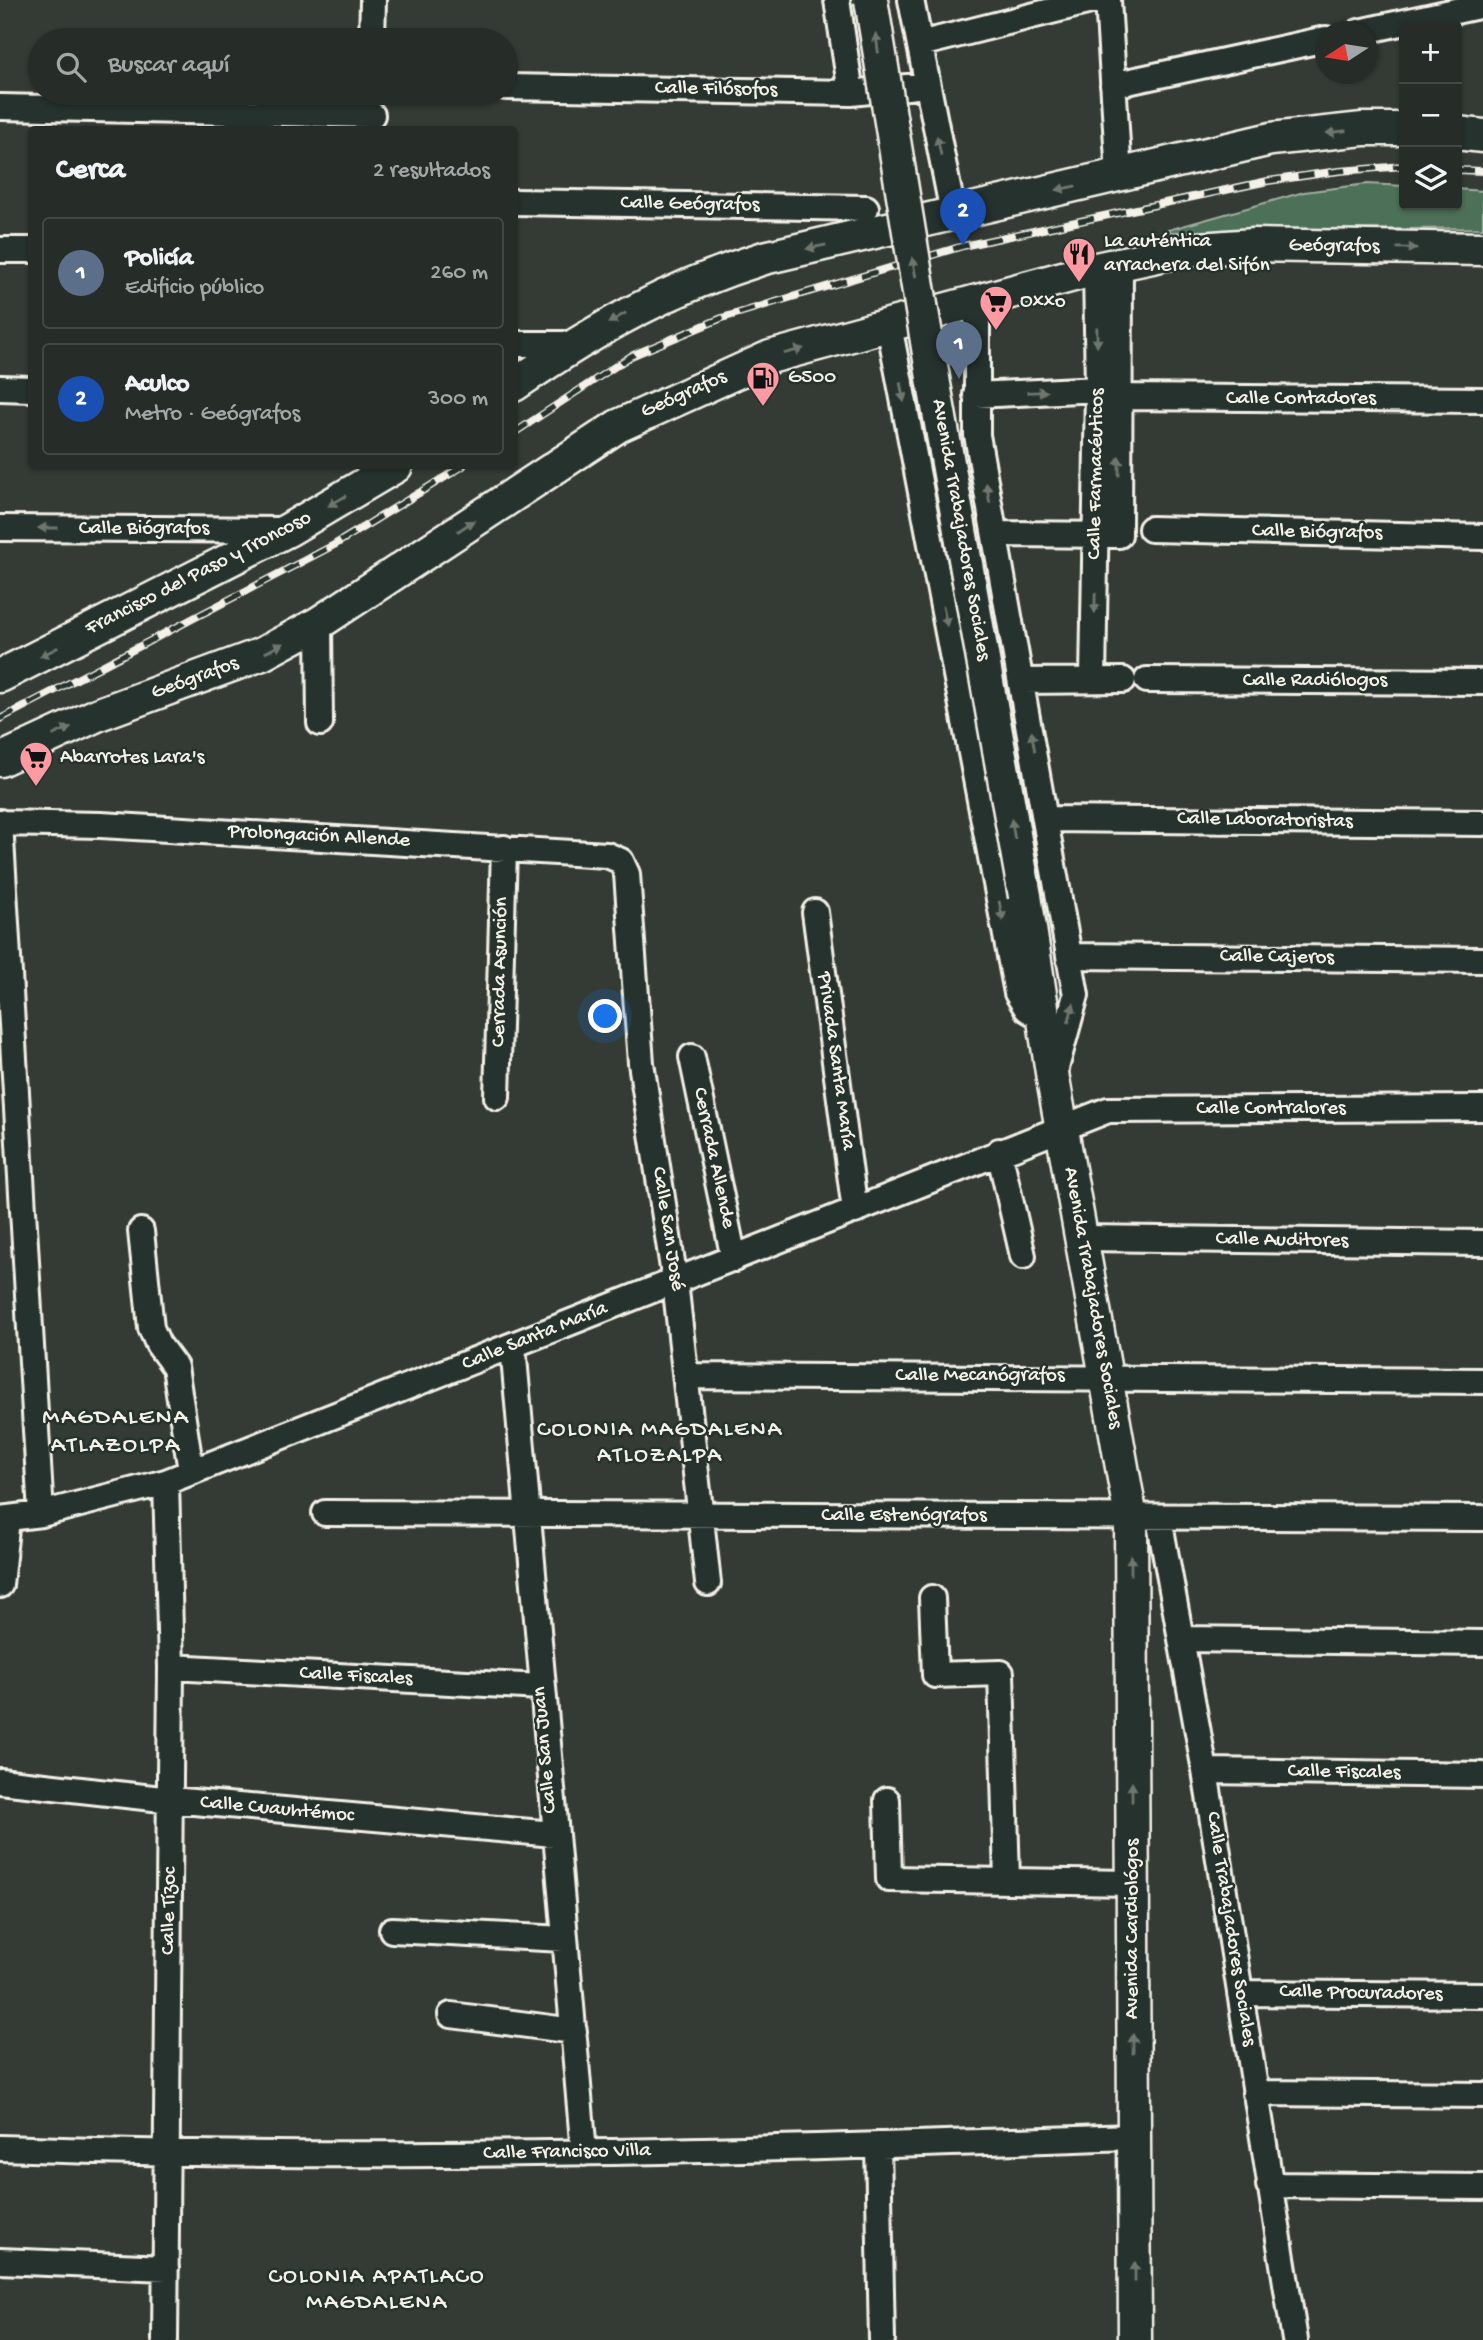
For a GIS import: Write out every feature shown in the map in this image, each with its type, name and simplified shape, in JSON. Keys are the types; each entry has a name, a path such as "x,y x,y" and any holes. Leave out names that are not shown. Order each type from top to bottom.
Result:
{"main road":[{"name":"Avenida Trabajadores Sociales","path":"871,0 934,383 1025,896 1053,1079 1107,1377 1145,1518"},
{"path":"518,382 632,309 704,276 764,258 1272,139 1363,128 1399,129"},
{"path":"1462,134 1483,136"},
{"name":"Geógrafos","path":"0,760 99,714 262,654 319,623 618,426 770,357 1108,266 1185,250 1254,245 1483,249"},
{"name":"Francisco del Paso y Troncoso","path":"0,676 288,530 383,470"},
{"name":"Avenida Cardiológos","path":"1135,2340 1132,1884 1145,1518"}],"street":[{"path":"372,28 373,0"},
{"path":"837,0 851,93"},
{"path":"911,0 953,213"},
{"path":"920,44 1095,0"},
{"path":"1108,0 1119,176"},
{"path":"1378,28 1483,5"},
{"path":"1113,85 1315,41"},
{"name":"Calle Filósofos","path":"518,87 851,93 926,85"},
{"path":"0,107 372,112"},
{"name":"Calle Geógrafos","path":"518,202 866,208"},
{"path":"0,250 28,250"},
{"name":"Calle Farmacéuticos","path":"1093,679 1108,535 1108,266"},
{"name":"Avenida Trabajadores Sociales","path":"977,301 977,435 1072,956 1076,995 1053,1079"},
{"name":"Avenida Trabajadores Sociales","path":"889,325 1017,993 1027,1009 1044,1019"},
{"path":"518,344 576,344"},
{"path":"0,388 28,389"},
{"name":"Calle Contadores","path":"976,395 1108,393 1483,400"},
{"name":"Calle Biógrafos","path":"0,528 288,530"},
{"name":"Calle Biógrafos","path":"1151,529 1483,537"},
{"path":"995,534 1108,535"},
{"path":"319,623 320,723"},
{"name":"Calle Radiólogos","path":"1023,681 1093,679 1483,682"},
{"name":"Calle Laboratoristas","path":"1047,818 1483,823"},
{"path":"0,823 41,1514"},
{"name":"Prolongación Allende","path":"0,823 101,825 607,855 621,861 627,874"},
{"name":"Cerrada Asunción","path":"497,1097 504,848"},
{"name":"Calle San José","path":"627,874 641,1063 675,1281 708,1583"},
{"name":"Privada Santa María","path":"815,912 855,1211"},
{"name":"Calle Cajeros","path":"1072,956 1483,960"},
{"name":"Cerrada Allende","path":"692,1057 734,1259"},
{"name":"Calle Contralores","path":"1062,1126 1108,1110 1483,1108"},
{"name":"Calle Santa María","path":"3,1519 41,1514 166,1482 855,1211 1062,1126"},
{"path":"999,1151 1023,1256"},
{"path":"141,1231 151,1328 158,1344 175,1367 191,1471"},
{"name":"Calle Auditores","path":"1082,1238 1483,1243"},
{"name":"Calle San Juan","path":"513,1346 584,2153"},
{"name":"Calle Mecanógrafos","path":"686,1376 1483,1381"},
{"name":"Calle Tízoc","path":"165,2340 172,1667 166,1482"},
{"name":"Calle Estenógrafos","path":"325,1513 1483,1518"},
{"name":"Calle Trabajadores Sociales","path":"1145,1518 1183,1639 1295,2340"},
{"path":"0,1585 3,1519"},
{"path":"932,1598 935,1675 1000,1673 1007,1880"},
{"path":"1183,1639 1483,1643"},
{"name":"Calle Fiscales","path":"172,1667 541,1687"},
{"name":"Calle Fiscales","path":"1205,1771 1483,1775"},
{"name":"Calle Cuauhtémoc","path":"0,1781 171,1800 554,1834"},
{"path":"887,1800 888,1879 1132,1884"},
{"path":"393,1930 564,1939"},
{"name":"Calle Procuradores","path":"1240,1993 1483,1995"},
{"path":"451,2015 574,2031"},
{"path":"1255,2093 1483,2095"},
{"name":"Calle Francisco Villa","path":"0,2148 168,2154 584,2153 1134,2137"},
{"path":"878,2145 882,2340"},
{"path":"1269,2185 1483,2186"},
{"path":"0,2261 166,2268"}],"green space":[{"path":"1367,184 1399,186 1399,210 1462,210 1462,189 1483,191 1483,228 1161,232 1304,192"}],"railway":[{"path":"518,430 631,356 722,318 963,246 1268,181 1399,166"},
{"path":"1462,170 1483,171"},
{"path":"0,719 334,545 458,469"}],"place":[{"name":"Aculco","path":"963,246"},
{"name":"La auténtica arrachera del Sifón","path":"1079,284"},
{"name":"Oxxo","path":"996,332"},
{"name":"Policía","path":"959,379"},
{"name":"G500","path":"763,408"},
{"name":"Abarrotes Lara's","path":"36,788"}],"district":[{"name":"MAGDALENA ATLAZOLPA","path":"116,1432"},
{"name":"COLONIA MAGDALENA ATLOZALPA","path":"660,1443"},
{"name":"COLONIA APATLACO MAGDALENA","path":"377,2290"}]}
